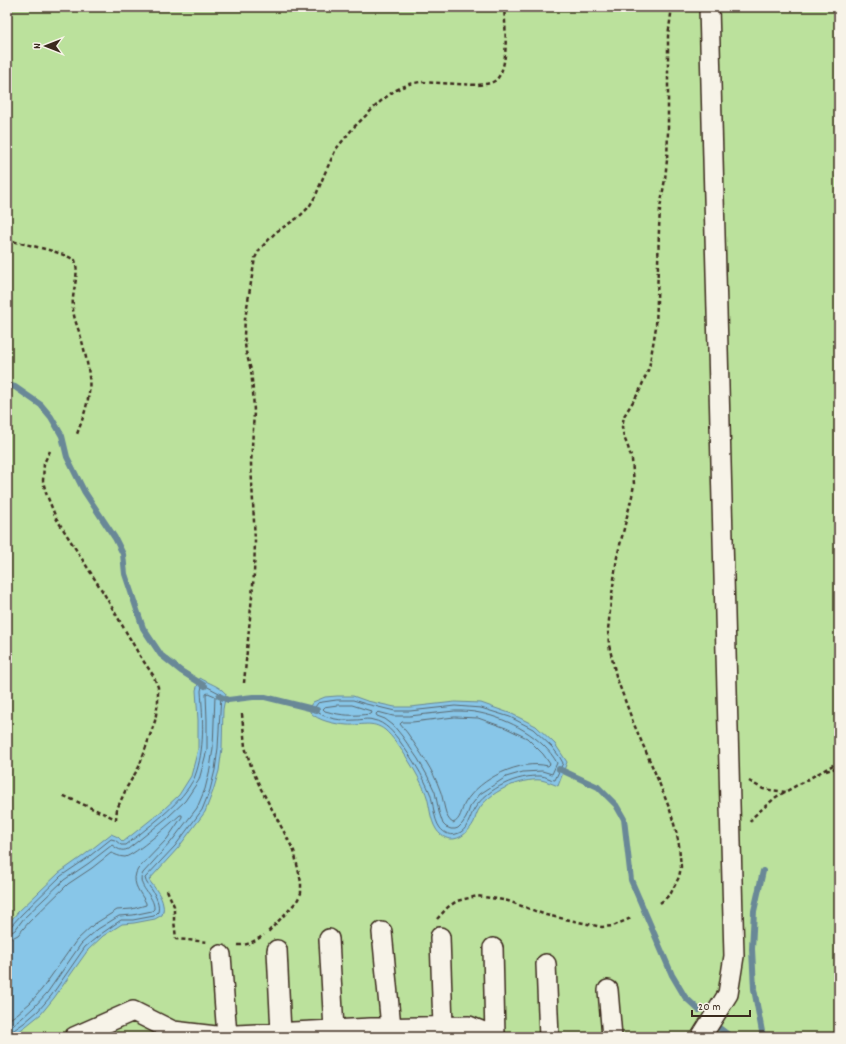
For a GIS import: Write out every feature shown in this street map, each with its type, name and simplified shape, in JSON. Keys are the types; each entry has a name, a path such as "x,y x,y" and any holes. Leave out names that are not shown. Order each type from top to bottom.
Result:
{"lane":[{"path":"701,1037 728,994 734,956 709,7"},
{"path":"437,931 443,1026"},
{"path":"382,932 391,1028"},
{"path":"329,939 334,1030"},
{"path":"74,1037 133,1011 173,1031 216,1036 334,1030 469,1026 495,1037 493,948"},
{"path":"217,949 227,1036"},
{"path":"277,950 281,1033"},
{"path":"546,964 549,1037"},
{"path":"608,990 612,1037"}],"path":[{"path":"244,683 254,574 255,541 251,464 254,390 246,352 244,319 255,258 260,249 276,232 299,217 309,207 316,195 336,149 354,127 385,98 399,89 414,83 487,84 494,81 499,76 503,68 505,56 504,7"},
{"path":"660,903 671,893 679,877 681,867 679,845 670,810 633,722 616,676 609,645 608,630 617,557 634,484 632,460 622,427 624,416 639,392 649,368 656,327 660,208 665,179 668,132 668,36 672,7"},
{"path":"7,240 68,256 74,260 77,267 73,309 82,340 89,378 89,392 82,421 77,434"},
{"path":"50,451 44,463 43,481 56,518 103,592 140,656 153,675 158,687 158,702 155,720 139,767 127,787 117,809 116,820 62,796"},
{"path":"237,945 243,946 271,930 297,901 301,892 301,882 294,851 260,790 252,769 246,747 242,714"},
{"path":"732,852 753,817 776,797 821,772 839,760"},
{"path":"730,766 749,781 763,789 786,792"},
{"path":"821,772 839,767"},
{"path":"167,890 174,906 174,931 176,939 217,949"},
{"path":"437,931 437,919 448,907 457,901 477,896 498,899 546,915 602,927 613,926 631,918"}],"green space":[{"path":"7,7 839,7 839,1037 7,1037"}],"water":[{"path":"200,678 217,687 226,694 223,709 222,748 219,771 205,812 178,848 149,880 161,898 163,907 162,915 155,919 122,924 103,936 88,950 41,1014 11,1037 7,1037 7,925 18,912 59,873 111,834 118,837 123,842 163,810 179,795 191,776 198,749 196,690"},
{"path":"353,696 367,701 395,707 410,707 455,702 481,703 512,714 536,726 555,744 567,762 558,786 543,780 533,780 524,781 505,788 497,792 483,804 467,832 458,838 450,839 442,836 436,829 431,817 427,797 415,771 403,752 385,730 371,724 347,725 332,723 317,718 310,712 310,706 313,702 325,697"}],"waterway":[{"path":"7,385 15,387 41,405 51,417 62,436 67,457 84,491 115,538 123,554 125,574 143,628 161,655 181,671 205,686"},
{"path":"219,696 228,700 265,697 317,710"},
{"path":"559,769 598,787 616,805 624,819 631,880 672,975 685,997 699,1010"},
{"path":"763,871 754,911 752,949 754,989 763,1037"},
{"path":"714,1024 731,1037"}]}
